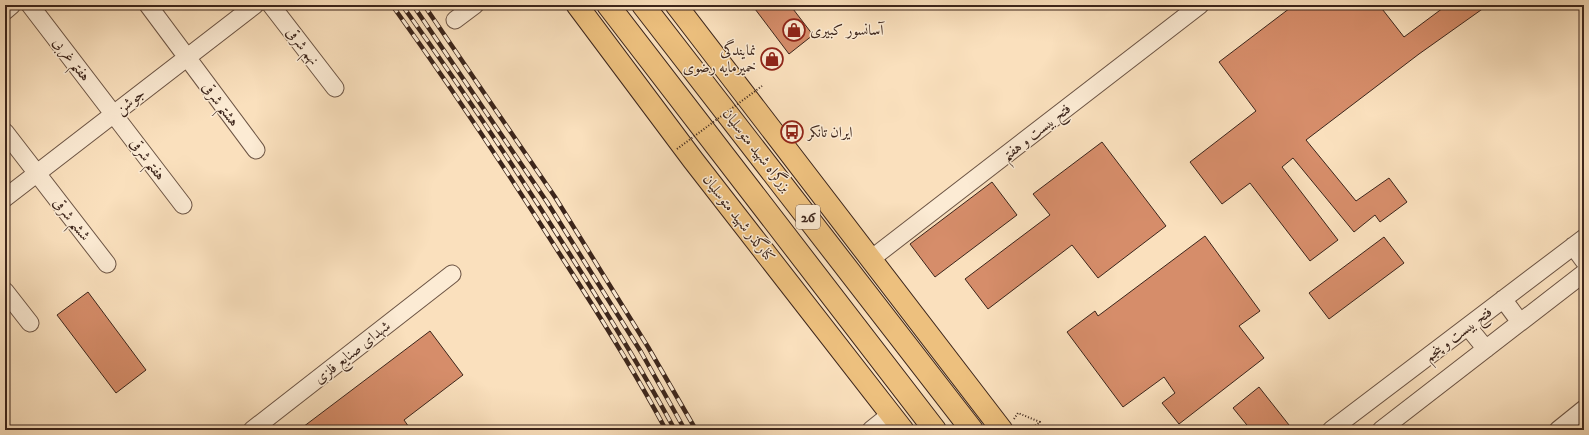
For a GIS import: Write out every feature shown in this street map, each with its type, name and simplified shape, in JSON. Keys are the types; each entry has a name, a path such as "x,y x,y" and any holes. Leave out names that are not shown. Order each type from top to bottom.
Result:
{"highway":[{"name":"بزرگراه شهید متوسلیان","path":"608,5 936,430"},
{"name":"بزرگراه شهید متوسلیان","path":"643,5 972,430"}],"main road":[{"name":"کنارگذر شهید متوسلیان","path":"577,5 693,160 897,422"},
{"path":"676,5 1002,430"}],"street":[{"path":"5,11 12,5"},
{"name":"هفتم غربی","path":"30,5 114,114"},
{"name":"هشتم شرقی","path":"148,5 256,150"},
{"name":"جوشن","path":"5,198 255,5"},
{"name":"نهم شرقی","path":"271,5 335,88"},
{"path":"455,20 475,5"},
{"name":"فتح بیست و هفتم","path":"871,259 1200,5"},
{"name":"هفتم شرقی","path":"114,114 183,205"},
{"name":"ششم شرقی","path":"5,132 107,264"},
{"path":"1578,242 1584,261"},
{"name":"فتح بیست و پنجم","path":"1341,427 1503,299 1578,242"},
{"name":"فتح بیست و پنجم","path":"1381,430 1584,273"},
{"name":"شهدای صنایع فلزی","path":"252,430 452,274"},
{"path":"5,291 30,323"},
{"path":"1503,299 1520,322"},
{"path":"1468,327 1486,349"},
{"path":"1558,430 1584,409"},
{"path":"870,430 897,422"}],"path":[{"path":"677,149 762,86"},
{"path":"1018,413 1040,422 1030,430"}],"building":[{"path":"752,5 790,5 813,35 789,54"},
{"path":"1294,5 1379,5 1404,37 1447,5 1488,5 1419,54 1306,140 1356,201 1389,178 1407,202 1380,222 1375,215 1354,232 1293,158 1282,167 1338,240 1310,261 1250,183 1222,204 1190,162 1256,111 1219,62"},
{"path":"1102,142 1166,226 1098,278 1072,245 988,309 965,279 1050,215 1033,194"},
{"path":"992,182 1017,215 935,277 910,244"},
{"path":"1205,236 1260,311 1239,326 1264,358 1179,424 1162,403 1175,393 1164,377 1123,407 1067,332 1095,311 1098,316"},
{"path":"1384,237 1404,263 1329,319 1309,293"},
{"path":"88,292 146,370 116,393 57,315"},
{"path":"430,331 463,375 404,420 411,430 299,430"},
{"path":"1259,387 1293,430 1251,430 1233,408"}],"railway":[{"path":"392,5 457,98 541,224 589,299 666,430"},
{"path":"402,5 445,66 549,222 624,341 675,430"},
{"path":"413,5 547,202 641,352 685,430"},
{"path":"424,5 555,197 648,347 696,430"}],"place":[{"name":"آسانسور کبیری","path":"794,30"},
{"name":"نمایندگی خمیرمایه رضوی","path":"772,59"},
{"name":"ایران تانکر","path":"792,132"}]}
